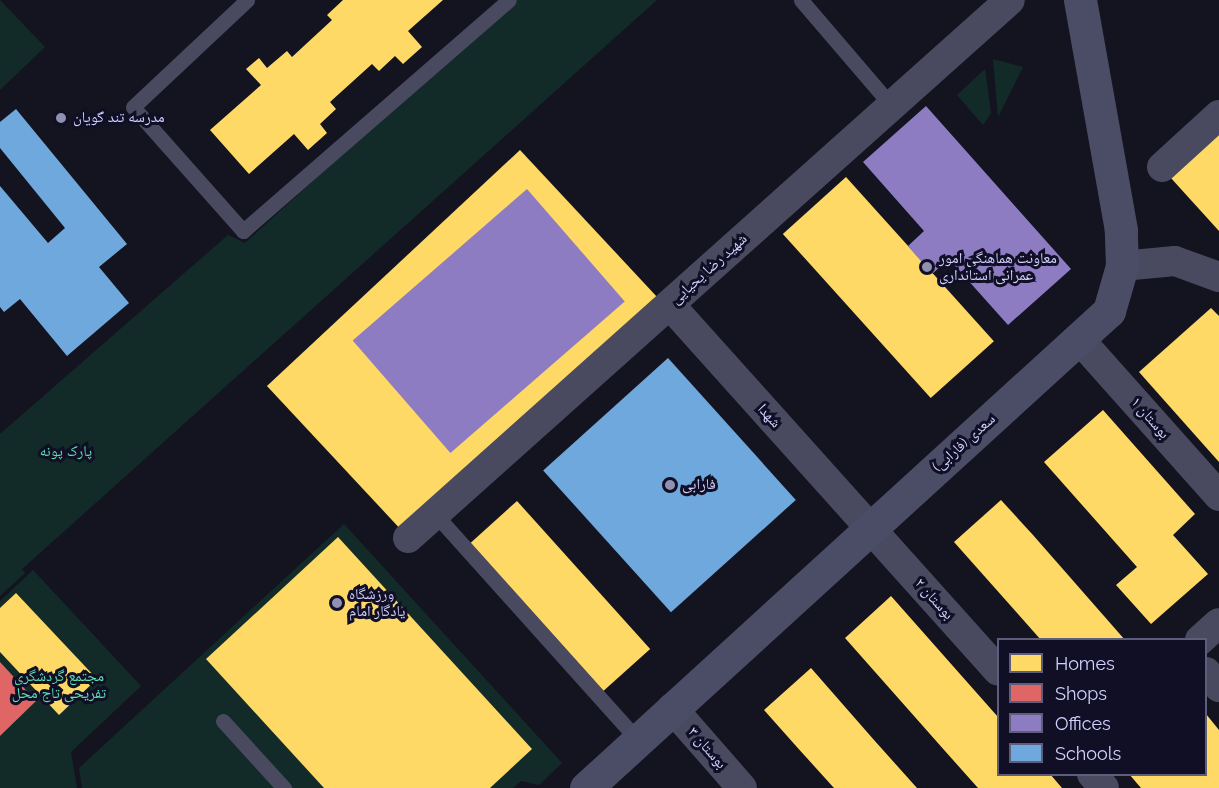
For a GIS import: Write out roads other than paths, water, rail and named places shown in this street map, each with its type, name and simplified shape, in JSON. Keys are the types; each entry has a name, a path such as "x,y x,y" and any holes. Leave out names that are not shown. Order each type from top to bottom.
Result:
{"street":[{"name":"شهید رضا یحیایی","path":"408,538 670,305 890,104 1010,0"},
{"name":"سعدی (فارابی)","path":"586,788 869,528 1080,340 1109,311 1122,266 1121,230 1080,0"},
{"path":"1162,167 1219,115"},
{"path":"1122,266 1175,261 1219,277"},
{"path":"1155,263 1219,294"},
{"name":"شهدا","path":"670,305 869,528"},
{"name":"بوستان ۱","path":"1080,340 1219,496"},
{"name":"بوستان ۲","path":"869,528 997,668"},
{"path":"1201,638 1219,622"},
{"path":"1207,673 1219,687"},
{"name":"بوستان ۳","path":"672,708 742,788"},
{"path":"1094,776 1104,788"}],"lane":[{"path":"247,0 133,107 243,231 509,0"},
{"path":"801,0 890,104"},
{"path":"435,514 638,740"},
{"path":"223,721 284,788"}],"place":[{"name":"مدرسه تند گویان","path":"61,118"},
{"name":"معاونت هماهنگی امور عمرانی استانداری","path":"927,267"},
{"name":"فارابی","path":"670,485"},
{"name":"ورزشگاه یادگار امام","path":"337,603"}],"park label":[{"name":"پارک پونه","path":"66,452"},
{"name":"مجتمع گردشگری تفریحی تاج محل","path":"59,684"}]}
